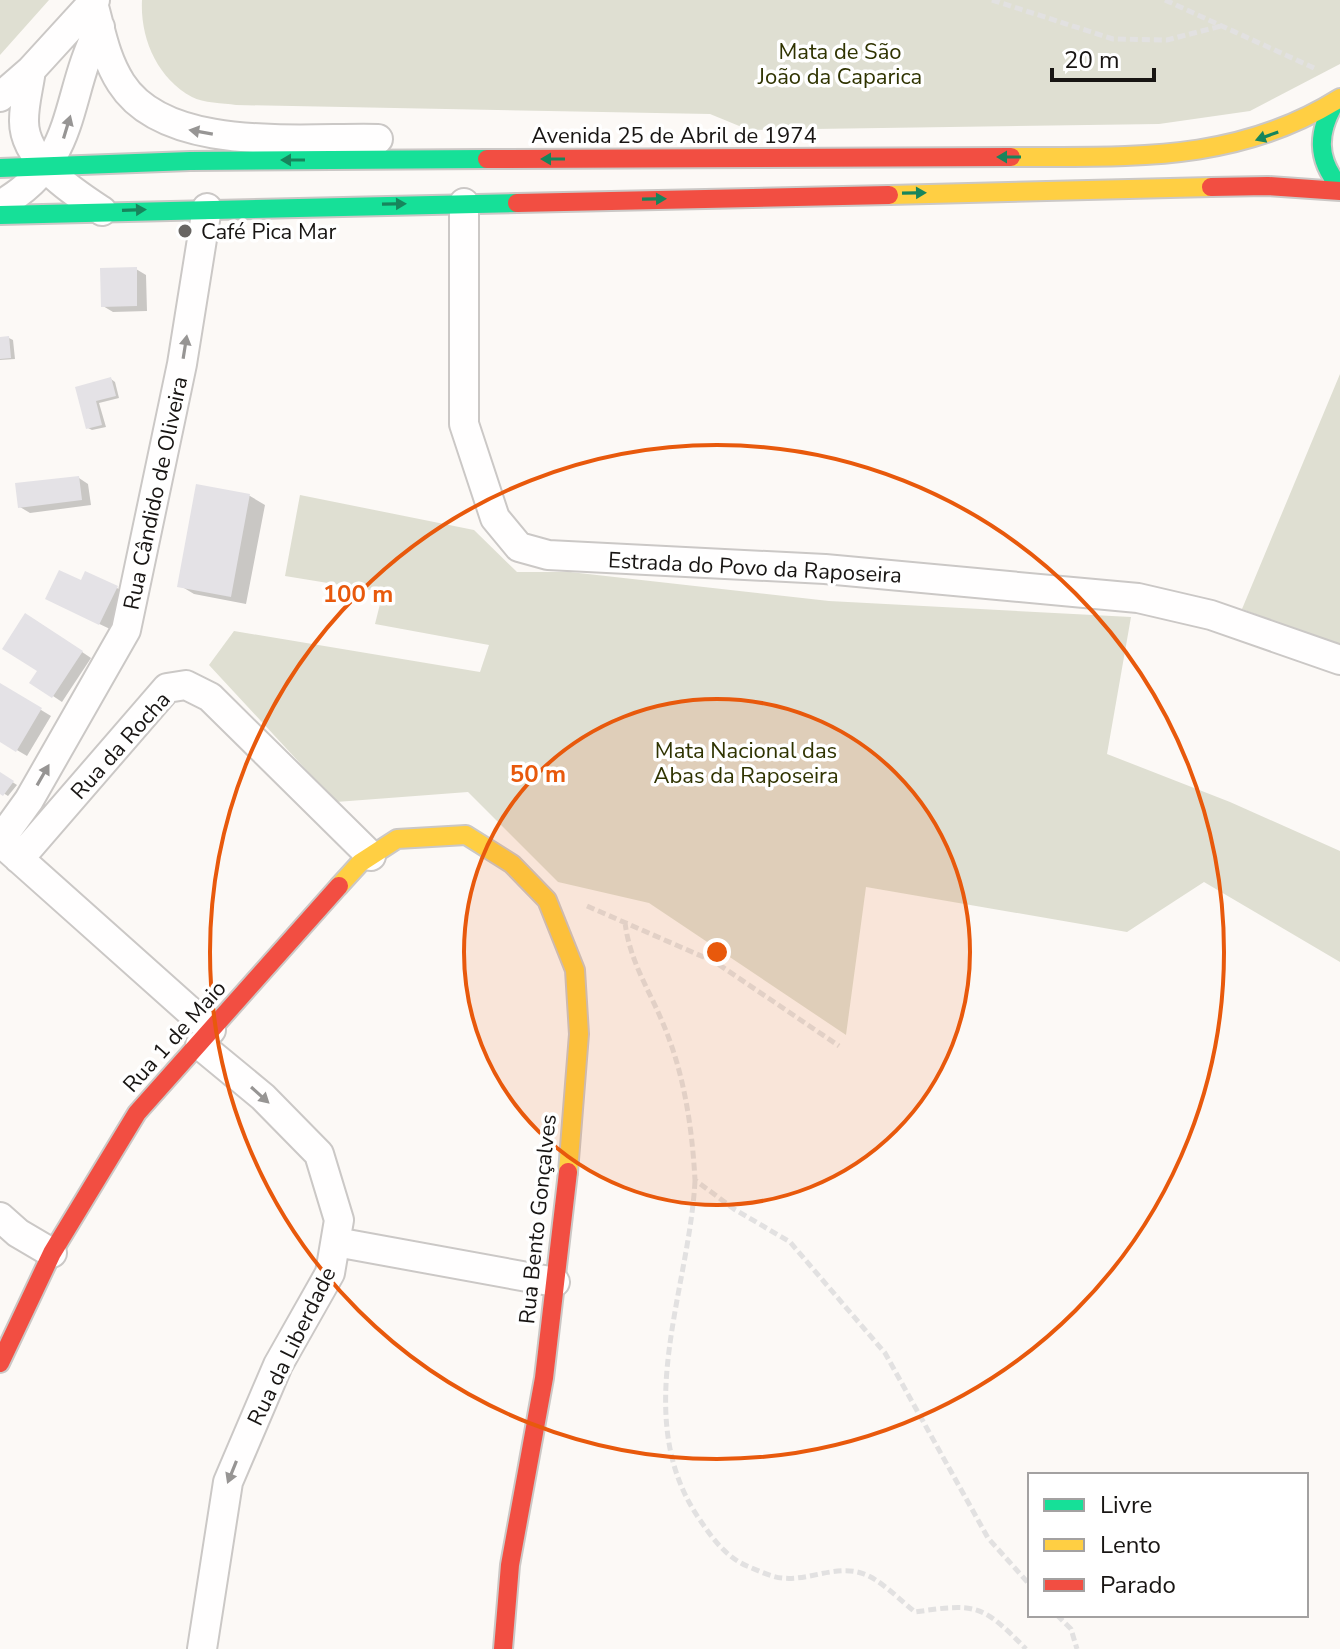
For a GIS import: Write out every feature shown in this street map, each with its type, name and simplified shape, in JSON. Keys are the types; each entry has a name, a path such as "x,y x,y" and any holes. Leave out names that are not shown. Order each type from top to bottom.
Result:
{"main road":[{"name":"Avenida 25 de Abril de 1974","path":"0,168 190,161 1166,156 1249,143 1311,117 1338,100"},
{"name":"Avenida 25 de Abril de 1974","path":"1338,100 1325,118 1320,138 1322,159 1340,189"},
{"name":"Avenida 25 de Abril de 1974","path":"0,215 1268,186 1340,189"},
{"name":"Rua 1 de Maio","path":"0,1363 52,1253 137,1113 360,863 397,839 466,835"},
{"name":"Rua Bento Gonçalves","path":"466,835 512,864 547,900 575,970 579,1034 570,1152 544,1378 510,1565 503,1649"}],"street":[{"path":"0,97 96,10"},
{"path":"96,10 104,51 122,85 144,109 173,126 206,135 676,147 726,158"},
{"path":"0,205 31,183 61,146 96,10"},
{"path":"31,70 23,122 31,146 72,191 103,211"},
{"name":"Estrada do Povo da Raposeira","path":"464,203 464,424 495,518 519,547 548,555 825,569 1138,598 1211,615 1340,660"},
{"name":"Rua Cândido de Oliveira","path":"6,846 126,630 182,364 207,208"},
{"name":"Rua da Rocha","path":"6,846 167,688 186,685 210,697 371,856"},
{"name":"Rua da Liberdade","path":"6,846 206,1038 319,1154 339,1220 330,1273 278,1365 228,1482 202,1649"},
{"path":"0,1217 18,1233 52,1253"},
{"path":"336,1242 555,1282"}],"path":[{"path":"992,0 1113,39 1167,40 1221,26"},
{"path":"1165,0 1327,74"},
{"path":"547,900 590,906 659,934 715,962 839,1046"},
{"path":"625,922 628,948 663,1023 684,1086 695,1180 694,1208 671,1321 666,1434 686,1500 716,1544 743,1564 782,1578 840,1571 862,1573 915,1612 959,1606 980,1608 1026,1649"},
{"path":"695,1180 734,1209 790,1242 885,1353 988,1538 1028,1583"},
{"path":"1059,1617 1071,1629 1077,1649"}],"green space":[{"path":"0,0 49,0 0,55"},
{"name":"Mata de São João da Caparica","path":"142,0 1340,0 1340,64 1250,111 1159,124 749,130 710,114 236,105 197,99 169,79 153,56 148,42"},
{"path":"1340,374 1340,646 1242,609"},
{"name":"Mata Nacional das Abas da Raposeira","path":"300,495 474,530 517,572 570,572 829,601 1131,617 1107,754 1230,802 1340,851 1340,962 1204,882 1127,932 866,887 846,1035 649,903 558,882 468,792 336,802 209,665 234,631 480,672 489,645 375,624 383,592 285,576"}],"building":[{"path":"137,267 137,306 101,307 100,268"},
{"path":"9,336 11,358 0,359 0,337"},
{"path":"111,377 116,396 96,401 102,425 86,429 75,387"},
{"path":"79,476 82,500 18,508 15,483"},
{"path":"196,484 250,494 231,597 177,587"},
{"path":"59,570 81,580 85,571 118,586 99,625 45,599"},
{"path":"25,613 83,651 52,698 29,683 37,671 2,649"},
{"path":"0,683 42,708 16,752 0,742"},
{"path":"0,772 14,781 3,796 0,794"}],"traffic: fast":[{"path":"1336,101 1325,124 1322,145 1327,166 1340,187"},
{"path":"0,168 190,161 487,159"},
{"path":"0,215 517,203"}],"traffic: slow":[{"path":"1011,157 1140,155 1221,145 1261,135 1301,119 1340,98"},
{"path":"889,195 1211,187"},
{"path":"339,886 360,863 397,839 466,835 512,864 547,900 575,970 579,1034 568,1172"}],"traffic: jam":[{"path":"487,159 1011,157"},
{"path":"1211,187 1268,186 1340,191"},
{"path":"517,203 889,195"},
{"path":"0,1363 52,1253 137,1113 339,886"},
{"path":"503,1649 510,1565 544,1378 568,1172"}],"place":[{"name":"Café Pica Mar","path":"185,231"}]}
